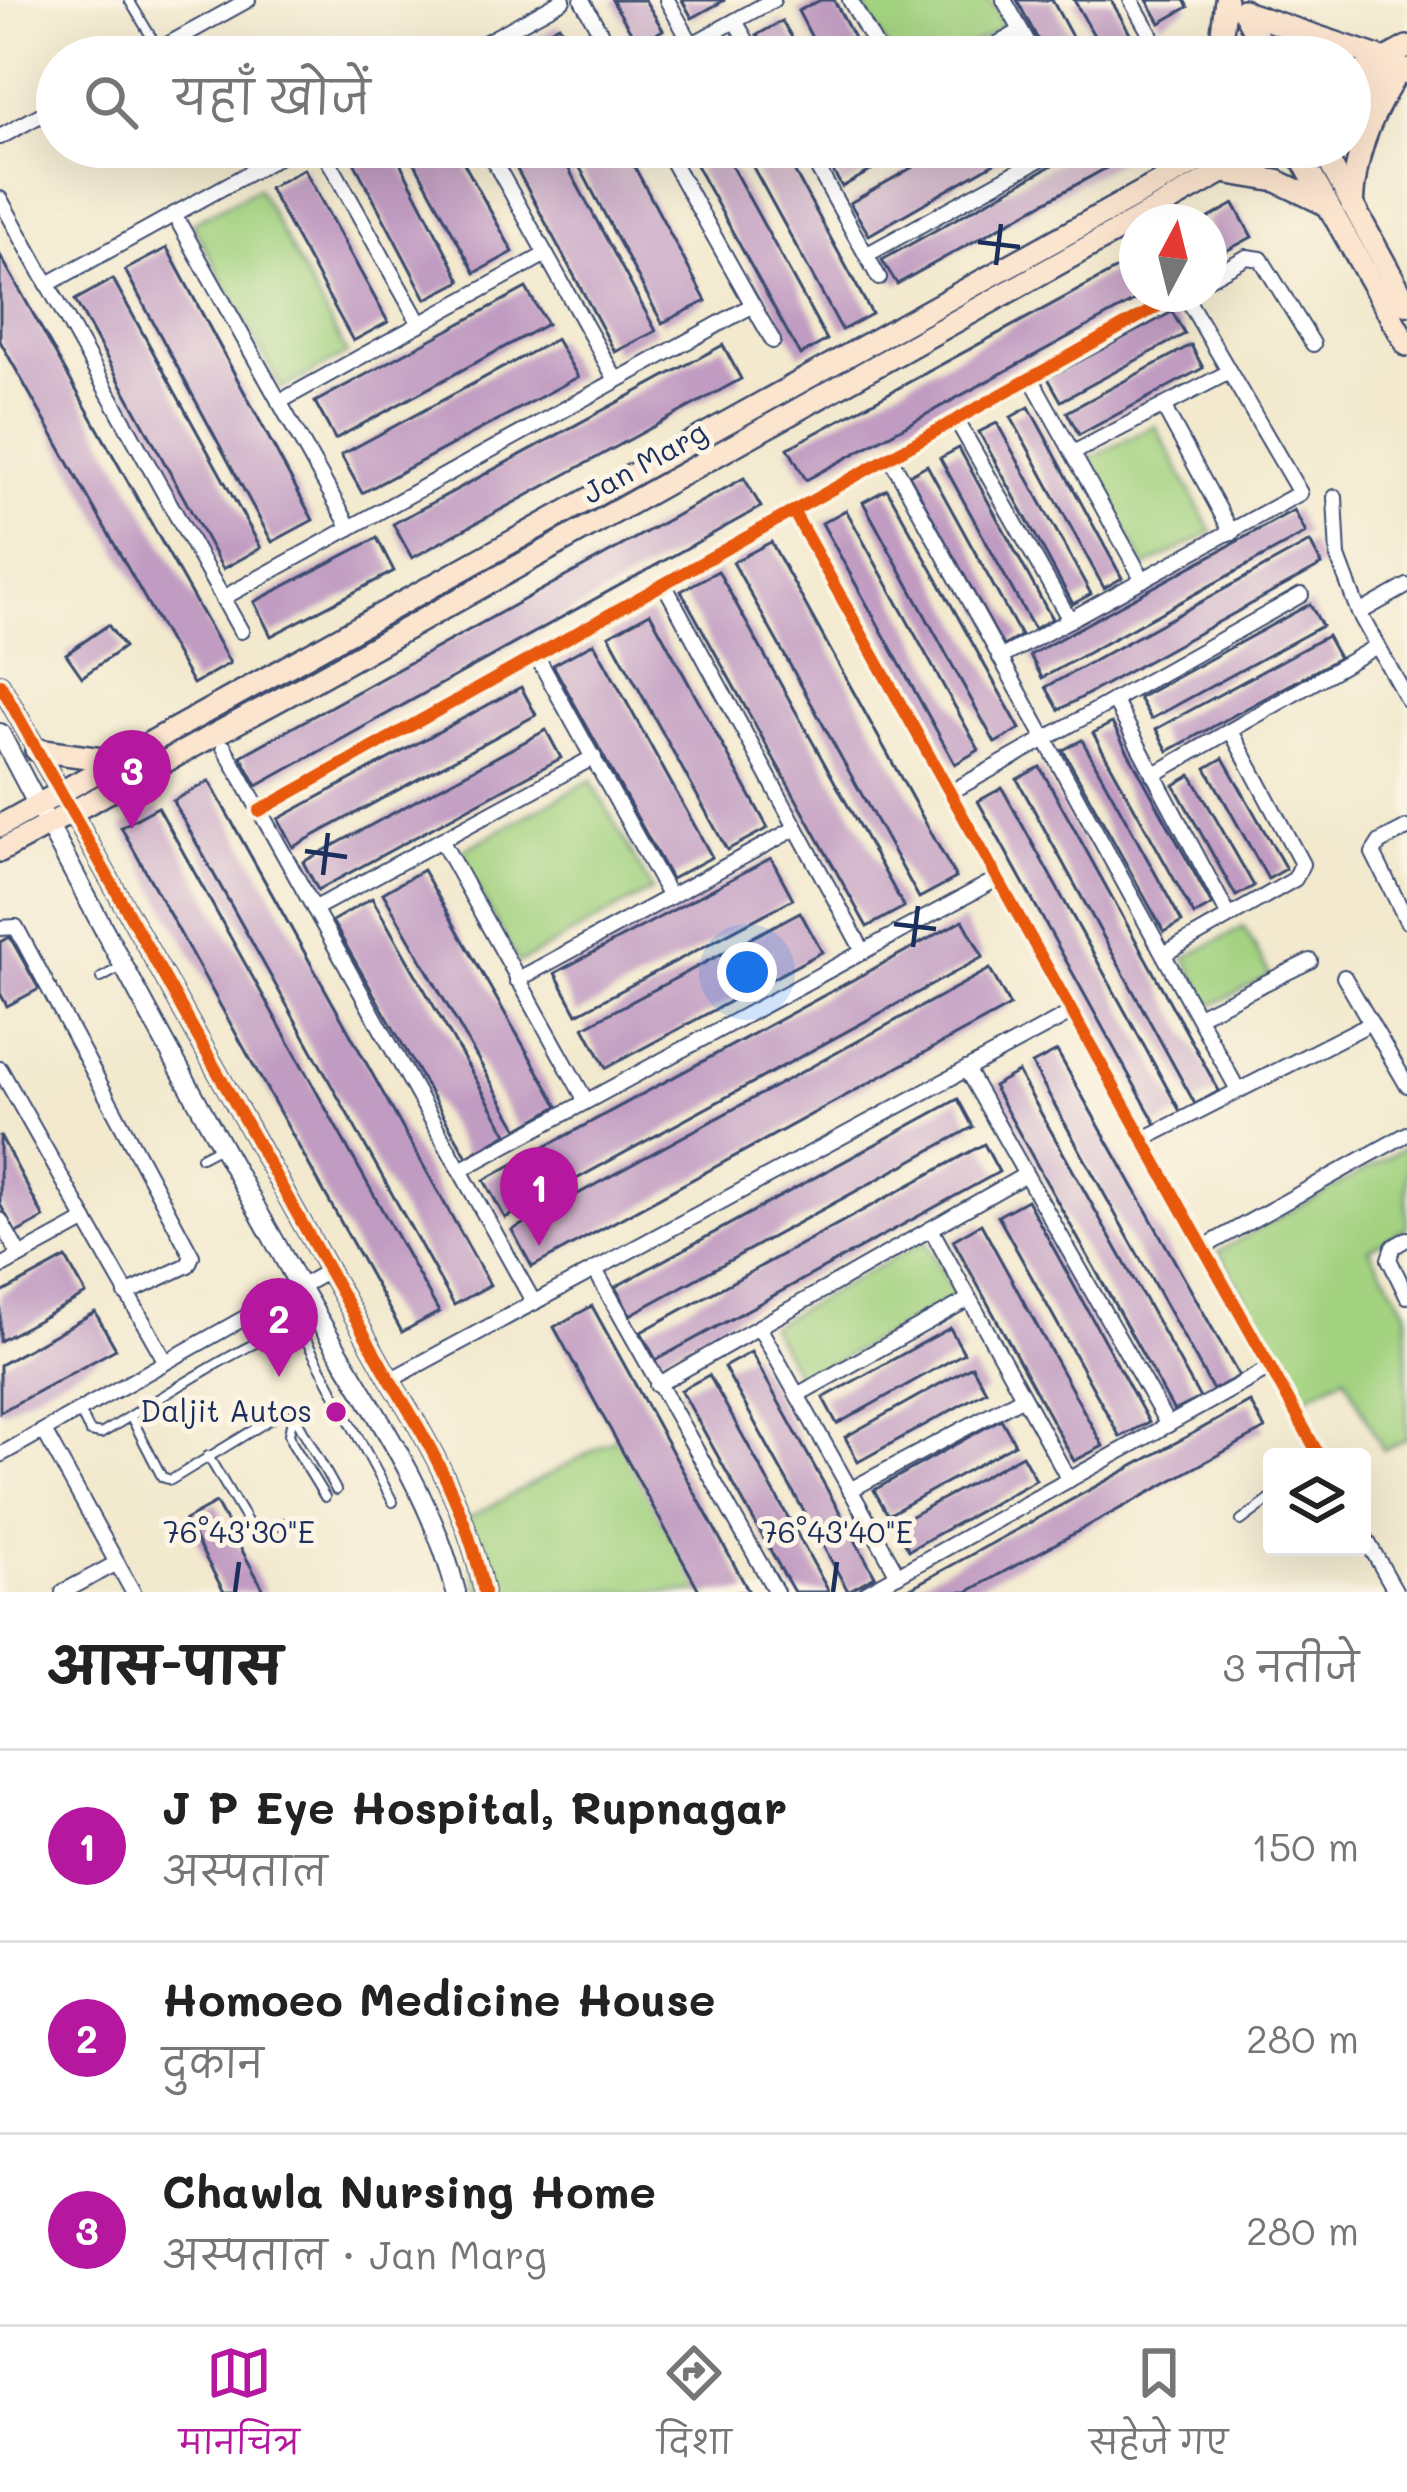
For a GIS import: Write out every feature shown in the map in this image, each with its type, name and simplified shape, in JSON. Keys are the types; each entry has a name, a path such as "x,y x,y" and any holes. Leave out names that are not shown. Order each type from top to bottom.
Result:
{"main road":[{"path":"1226,36 1236,4"},
{"path":"1236,4 1255,36"},
{"path":"1236,4 1314,36"},
{"path":"1371,114 1407,47"},
{"path":"0,851 116,761 1180,168"},
{"name":"Jan Marg","path":"65,802 341,666 1230,168"},
{"path":"1306,168 1407,345"},
{"path":"1332,168 1407,304"},
{"path":"1352,206 1355,168"},
{"path":"1223,172 1277,181 1328,205"},
{"path":"36,749 116,761"},
{"path":"0,826 43,815"}],"street":[{"path":"183,36 248,0"},
{"path":"497,36 562,0"},
{"path":"582,0 602,36"},
{"path":"667,0 687,36"},
{"path":"708,36 773,0"},
{"path":"850,0 870,36"},
{"path":"1004,0 1024,36"},
{"path":"1131,0 1151,36"},
{"path":"736,21 744,36"},
{"path":"1012,36 1021,31"},
{"path":"0,137 36,117"},
{"path":"48,284 258,168"},
{"path":"333,168 419,324"},
{"path":"498,168 616,380"},
{"path":"676,168 773,341"},
{"path":"819,168 879,278"},
{"path":"866,255 1024,168"},
{"path":"0,199 242,631"},
{"path":"174,214 350,528"},
{"path":"279,402 546,254"},
{"path":"1227,268 1247,257 1262,259 1313,344"},
{"path":"223,598 753,305"},
{"path":"259,811 1150,312"},
{"path":"1000,658 1300,493 1192,312"},
{"path":"1073,453 1227,373"},
{"path":"1031,378 1143,580"},
{"path":"1163,406 1232,533"},
{"path":"956,419 1070,620"},
{"path":"890,457 1238,1090"},
{"path":"1335,497 1339,557 1359,613 1406,694"},
{"path":"793,511 1315,1448"},
{"path":"664,584 863,952"},
{"path":"1359,613 1407,586"},
{"path":"949,793 1301,595"},
{"path":"1154,775 1377,646"},
{"path":"536,656 670,897"},
{"path":"0,684 429,1441 475,1546 484,1592"},
{"path":"1114,700 1229,916"},
{"path":"1164,954 1295,879 1302,864 1231,731"},
{"path":"0,733 300,1287 417,1489 441,1542 456,1592"},
{"path":"224,747 534,1303"},
{"path":"314,909 594,757"},
{"path":"518,980 796,828"},
{"path":"1407,828 1380,842 1373,853 1407,921"},
{"path":"441,840 586,1101"},
{"path":"460,1170 997,879"},
{"path":"0,928 16,927 192,1256 188,1264 126,1294"},
{"path":"1198,1016 1310,961"},
{"path":"1344,976 1407,1085"},
{"path":"391,1380 1071,1012"},
{"path":"1144,1139 1361,1028"},
{"path":"0,1069 166,1362"},
{"path":"966,1069 1168,1425"},
{"path":"1204,1247 1407,1134"},
{"path":"657,1385 1024,1175"},
{"path":"0,1220 20,1256"},
{"path":"0,1267 86,1220"},
{"path":"931,1229 1069,1480"},
{"path":"1407,1239 1393,1247 1389,1258 1407,1296"},
{"path":"0,1455 330,1270"},
{"path":"595,1270 776,1592"},
{"path":"797,1395 969,1299"},
{"path":"759,1327 898,1575"},
{"path":"867,1592 1270,1368"},
{"path":"850,1490 1022,1397"},
{"path":"44,1431 134,1592"},
{"path":"1371,1548 1396,1592"},
{"path":"63,1592 117,1563"}],"lane":[{"path":"129,0 145,36"},
{"path":"101,978 124,965"},
{"path":"201,1157 223,1146"},
{"path":"246,1317 260,1340"},
{"path":"80,1412 96,1435 260,1340 293,1326 299,1328 393,1502"},
{"path":"131,1417 166,1479 171,1480 281,1413 293,1415"},
{"path":"293,1415 336,1490"},
{"path":"293,1415 292,1443 325,1497"},
{"path":"208,1456 251,1530 266,1532 283,1523"},
{"path":"1241,1521 1263,1505"}],"green space":[{"path":"859,0 990,0 1005,26 987,36 880,36"},
{"path":"258,188 347,354 282,389 192,223"},
{"path":"1155,425 1212,532 1145,567 1088,460"},
{"path":"591,780 652,890 519,963 458,853"},
{"path":"1244,927 1270,975 1211,1006 1185,958"},
{"path":"1407,1147 1407,1227 1369,1249 1407,1311 1407,1439 1383,1450 1345,1376 1302,1399 1219,1251"},
{"path":"925,1241 955,1296 800,1381 770,1326"},
{"path":"620,1436 710,1592 478,1592 465,1520"}],"building":[{"path":"612,0 645,0 663,30 652,36 633,36"},
{"path":"682,0 725,0 692,18"},
{"path":"821,0 834,0 853,36 811,36 798,11"},
{"path":"1017,0 1052,0 1072,36 1036,36"},
{"path":"1074,0 1111,0 1131,36 1094,36"},
{"path":"1147,0 1184,0 1188,7 1160,23"},
{"path":"782,21 791,36 758,36"},
{"path":"559,25 565,36 538,36"},
{"path":"357,168 403,168 461,281 426,299"},
{"path":"418,168 467,168 513,252 475,273"},
{"path":"516,168 568,168 656,331 615,352"},
{"path":"580,168 635,168 706,301 662,323"},
{"path":"698,168 733,168 827,340 800,355"},
{"path":"753,168 792,168 872,314 842,330"},
{"path":"831,168 875,168 842,187"},
{"path":"911,168 985,168 869,235 850,203"},
{"path":"1047,168 1106,168 897,284 882,260"},
{"path":"304,169 388,322 353,341 269,188"},
{"path":"1234,204 1252,237 1227,250 1227,208"},
{"path":"167,248 313,520 272,542 125,270"},
{"path":"0,255 230,663 193,684 0,341"},
{"path":"1119,268 1119,309 806,480 788,448"},
{"path":"113,279 261,548 223,569 75,300"},
{"path":"526,288 547,324 335,439 315,402"},
{"path":"1172,312 1185,334 1061,401 1048,378"},
{"path":"556,339 578,377 362,493 341,455"},
{"path":"723,345 741,379 412,558 393,524"},
{"path":"1191,345 1203,368 1079,435 1067,412"},
{"path":"1029,407 1122,578 1104,588 1011,417"},
{"path":"997,423 1091,594 1073,604 979,432"},
{"path":"959,448 1052,619 1034,629 940,458"},
{"path":"927,465 1021,636 1003,646 909,475"},
{"path":"744,478 761,507 257,786 241,756"},
{"path":"887,489 1020,729 995,743 863,502"},
{"path":"846,510 979,750 955,764 822,523"},
{"path":"1294,510 1306,533 1042,678 1030,655"},
{"path":"377,538 394,571 271,636 254,602"},
{"path":"771,542 956,878 919,898 733,562"},
{"path":"1310,542 1322,565 1059,710 1046,687"},
{"path":"718,571 904,907 867,927 681,591"},
{"path":"1310,604 1322,626 1151,719 1139,698"},
{"path":"650,613 768,828 727,850 609,635"},
{"path":"108,625 124,647 82,677 66,654"},
{"path":"1327,636 1339,658 1168,751 1156,729"},
{"path":"594,643 712,857 671,879 553,665"},
{"path":"521,687 536,715 293,847 278,819"},
{"path":"1112,723 1212,905 1194,915 1093,733"},
{"path":"546,730 561,758 318,890 303,862"},
{"path":"1082,740 1182,922 1164,932 1063,750"},
{"path":"1223,758 1286,869 1268,879 1206,768"},
{"path":"1040,767 1219,1091 1195,1104 1017,779"},
{"path":"1191,775 1254,886 1236,896 1174,785"},
{"path":"209,781 490,1285 454,1305 173,801"},
{"path":"1002,788 1181,1113 1157,1126 978,801"},
{"path":"158,807 439,1312 402,1332 121,827"},
{"path":"771,858 793,899 577,1014 555,973"},
{"path":"423,870 558,1106 518,1129 383,893"},
{"path":"372,898 507,1134 467,1157 332,921"},
{"path":"800,912 822,952 606,1068 584,1027"},
{"path":"963,920 983,957 505,1218 484,1180"},
{"path":"10,937 39,989 7,1006 0,993 0,942"},
{"path":"990,969 1010,1006 532,1267 512,1230"},
{"path":"1057,1051 1239,1376 1213,1390 1032,1064"},
{"path":"1018,1072 1200,1398 1174,1411 993,1086"},
{"path":"958,1099 973,1127 630,1315 615,1287"},
{"path":"0,1135 44,1218 16,1233 0,1204"},
{"path":"984,1144 999,1172 656,1360 641,1332"},
{"path":"1027,1200 1149,1422 1120,1437 998,1216"},
{"path":"981,1224 1103,1446 1074,1461 953,1240"},
{"path":"66,1258 86,1294 0,1341 0,1294"},
{"path":"592,1306 749,1592 700,1592 594,1400 554,1327"},
{"path":"95,1312 116,1349 0,1412 0,1365"},
{"path":"950,1328 964,1353 837,1424 823,1398"},
{"path":"751,1352 875,1576 848,1591 724,1367"},
{"path":"972,1366 986,1391 858,1462 845,1437"},
{"path":"709,1375 829,1592 794,1592 681,1390"},
{"path":"1250,1402 1265,1429 1229,1449 967,1592 903,1592"},
{"path":"1001,1419 1015,1444 888,1515 874,1490"},
{"path":"1022,1455 1036,1480 909,1550 895,1525"},
{"path":"216,1503 265,1592 224,1592 185,1520"}],"cycle path":[{"path":"259,811 1148,312"},
{"path":"793,511 1315,1448"},
{"path":"0,684 421,1430 459,1508 484,1592"}],"place":[{"name":"Chawla Nursing Home","path":"132,829"},
{"name":"J P Eye Hospital, Rupnagar","path":"539,1246"},
{"name":"Homoeo Medicine House","path":"279,1377"},
{"name":"Daljit Autos","path":"336,1412"}]}
